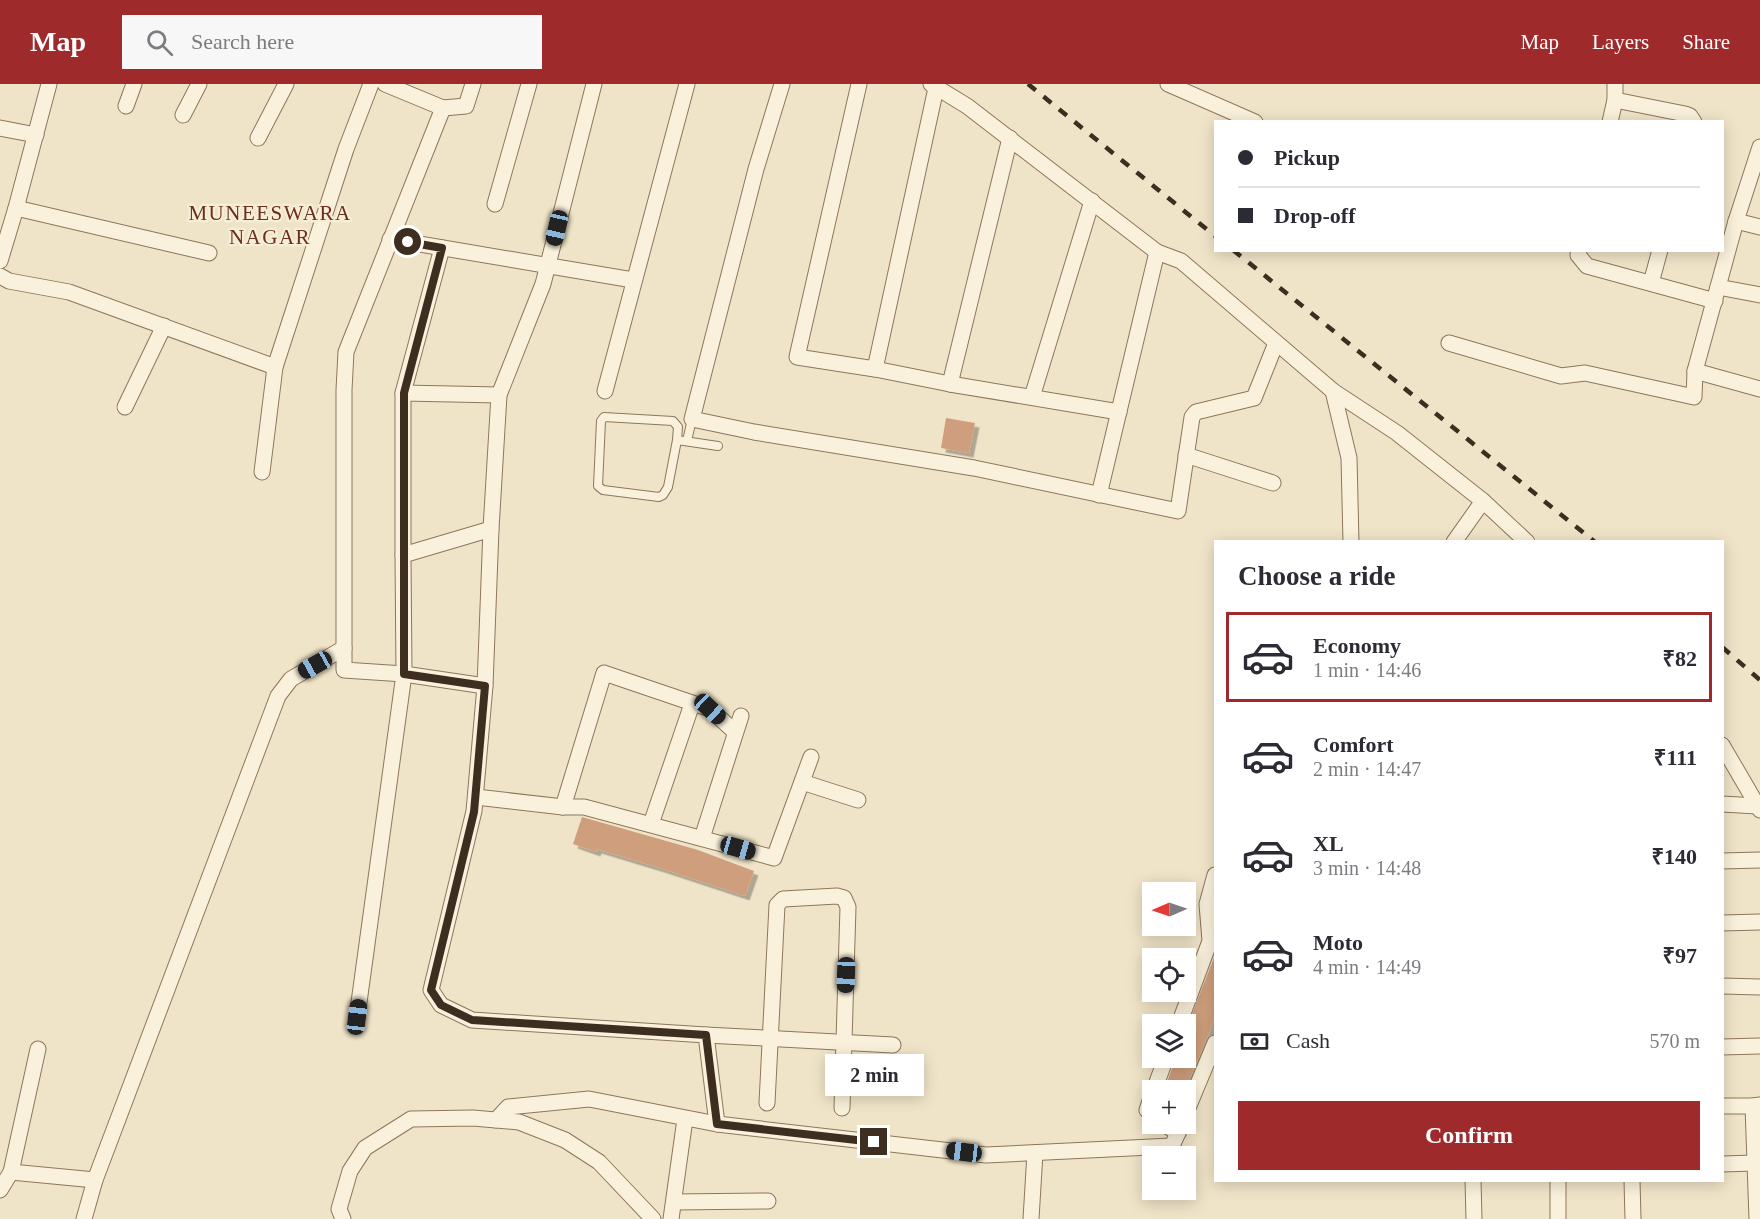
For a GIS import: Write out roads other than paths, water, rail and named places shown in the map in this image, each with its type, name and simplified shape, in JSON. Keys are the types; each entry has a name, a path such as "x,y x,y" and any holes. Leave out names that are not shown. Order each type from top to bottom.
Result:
{"street":[{"path":"0,261 49,84"},
{"path":"126,106 134,84"},
{"path":"183,115 199,84"},
{"path":"258,138 286,84"},
{"path":"262,472 275,367 346,149 371,84"},
{"path":"385,84 443,108 466,106 473,84"},
{"path":"495,204 529,84"},
{"path":"594,84 548,266 499,395 485,686 476,797 431,990 441,1005 472,1020 893,1045"},
{"path":"605,391 687,84"},
{"path":"782,84 756,169 692,419 754,432 974,468 1178,511 1192,417 1196,412 1254,398 1276,343"},
{"path":"858,84 796,357 1119,412"},
{"path":"1168,84 1250,120"},
{"path":"1610,120 1615,100 1615,84"},
{"path":"875,369 934,86 967,106 1010,138 1157,252 1181,261 1333,391 1397,433 1483,501 1525,540"},
{"path":"1615,100 1685,114 1693,120"},
{"path":"443,108 346,352 344,670 404,674 485,686"},
{"path":"0,128 36,135"},
{"path":"950,384 1010,138"},
{"path":"1449,343 1561,376 1585,373 1694,397 1695,371 1760,147"},
{"path":"1032,397 1092,201"},
{"path":"16,208 209,253"},
{"path":"1737,221 1760,227"},
{"path":"390,239 633,280"},
{"path":"357,1017 404,674 404,393 442,248"},
{"path":"1099,495 1157,252"},
{"path":"1579,252 1578,255 1587,266 1651,283 1716,294 1760,295"},
{"path":"1651,283 1659,252"},
{"path":"0,276 9,281 69,292 275,367"},
{"path":"125,407 164,326"},
{"path":"1695,371 1760,389"},
{"path":"1333,391 1349,459 1351,540"},
{"path":"404,393 499,395"},
{"path":"1186,455 1273,483"},
{"path":"1455,540 1483,501"},
{"path":"403,555 491,530"},
{"path":"84,1219 95,1180 278,696 291,679 344,648"},
{"path":"563,807 604,673 710,709 735,732"},
{"path":"651,824 692,704"},
{"path":"702,838 741,716"},
{"path":"1724,748 1758,808"},
{"path":"476,797 563,807 584,807 774,858 811,757"},
{"path":"802,782 858,800"},
{"path":"1724,804 1758,808"},
{"path":"1724,861 1760,860"},
{"path":"1183,1014 1210,941 1207,904 1214,879"},
{"path":"767,1103 778,902 783,899 837,896 844,898 848,907 842,1108"},
{"path":"1724,923 1760,922"},
{"path":"1724,986 1760,987"},
{"path":"706,1035 717,1124"},
{"path":"1196,1088 1214,1044"},
{"path":"1724,1047 1760,1046"},
{"path":"0,1190 11,1172 38,1049"},
{"path":"496,1120 508,1107 589,1099 717,1124 986,1155 1172,1146 1177,1134"},
{"path":"1724,1106 1757,1106 1756,1219"},
{"path":"337,1216 350,1172 365,1148 411,1119 473,1118 519,1122 565,1140 599,1162 653,1219"},
{"path":"672,1219 685,1119"},
{"path":"1032,1219 1035,1153"},
{"path":"1724,1164 1755,1163"},
{"path":"11,1172 95,1180"},
{"path":"1473,1182 1474,1219"},
{"path":"1558,1182 1558,1219"},
{"path":"1632,1182 1633,1219"},
{"path":"674,1202 768,1201"}],"lane":[{"path":"602,418 673,421 678,427 677,440 668,487 663,495 659,497 603,490 598,486 602,418"},
{"path":"687,441 692,419"},
{"path":"677,440 718,446"}],"railway":[{"path":"1028,84 1214,235"},
{"path":"1235,252 1593,540"},
{"path":"1724,649 1760,680"}],"district":[{"name":"MUNEESWARA NAGAR","path":"270,225"}]}
